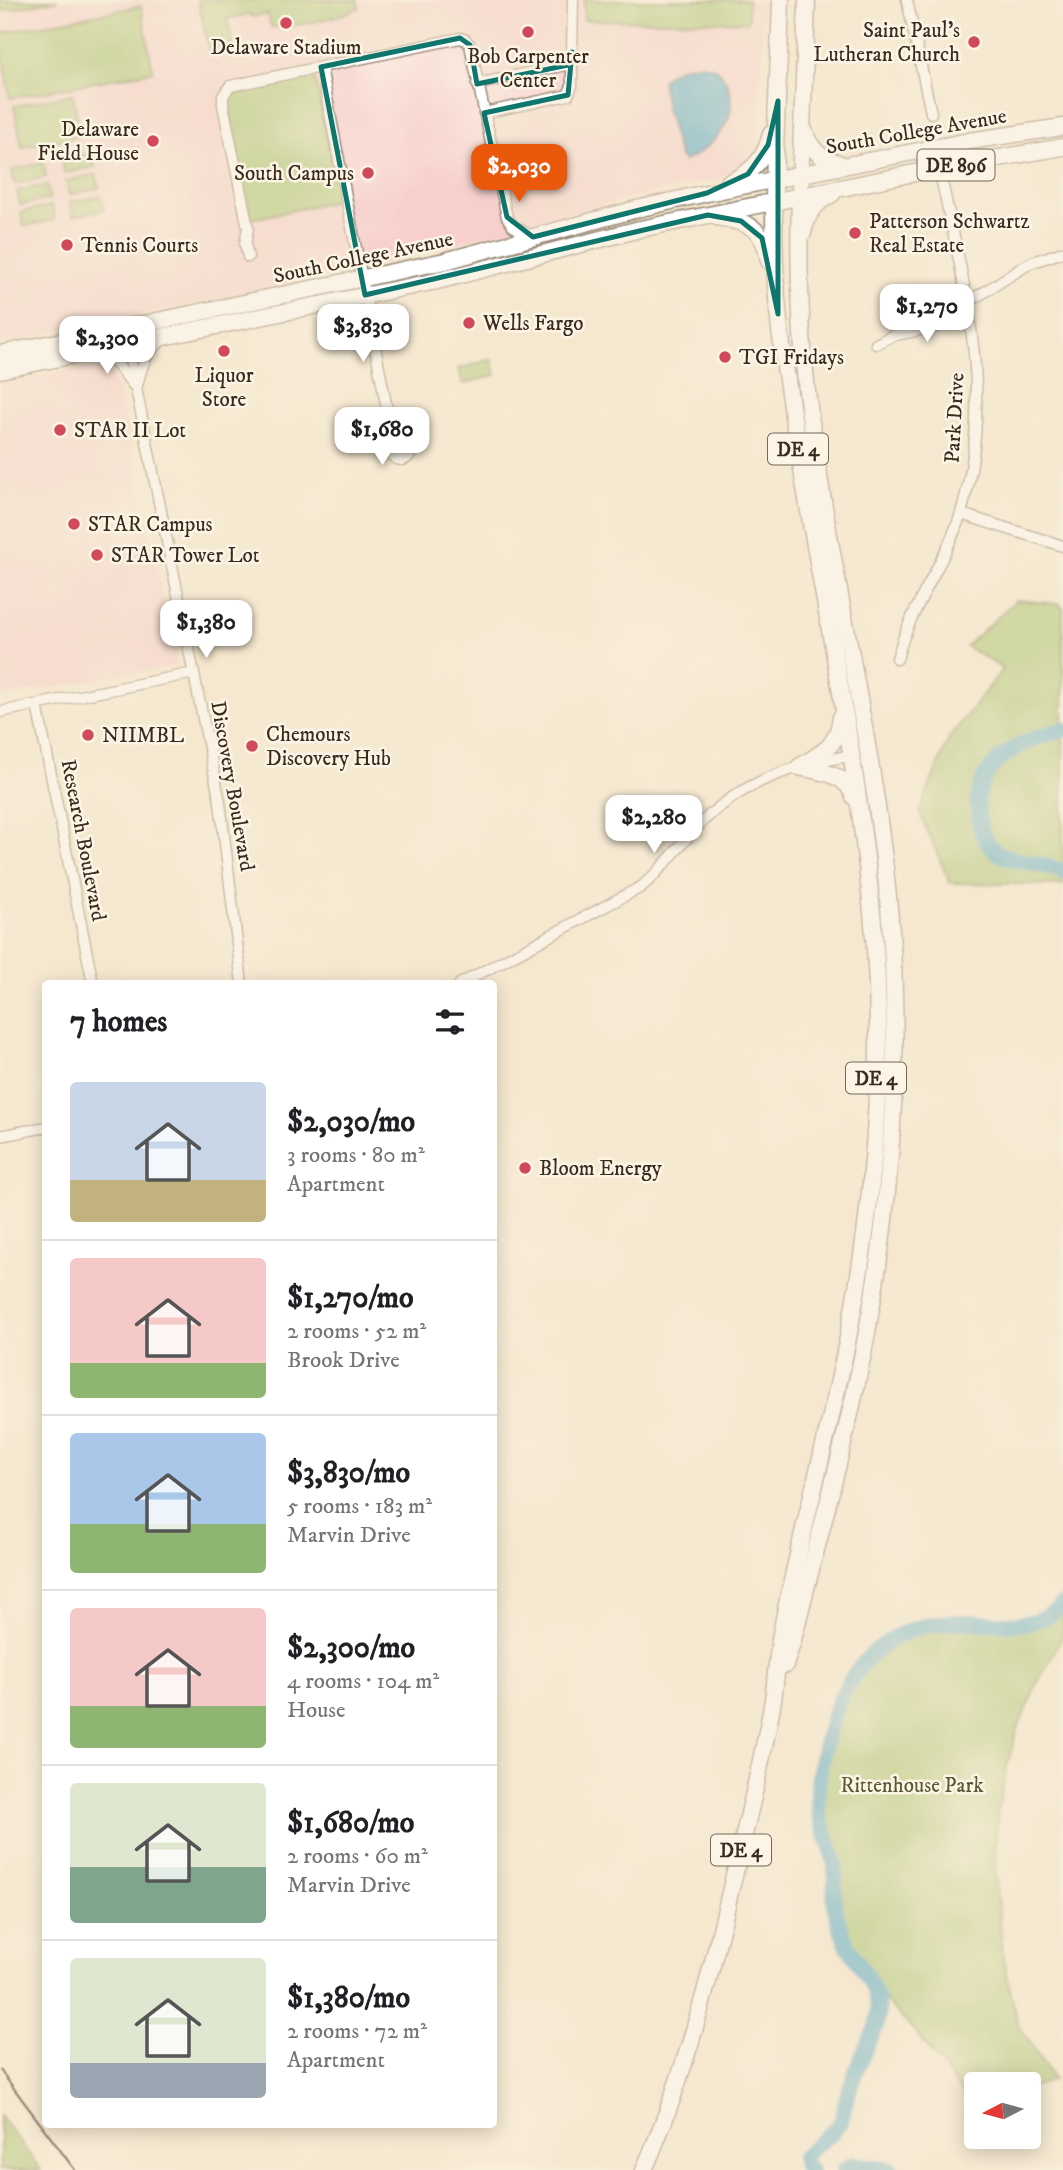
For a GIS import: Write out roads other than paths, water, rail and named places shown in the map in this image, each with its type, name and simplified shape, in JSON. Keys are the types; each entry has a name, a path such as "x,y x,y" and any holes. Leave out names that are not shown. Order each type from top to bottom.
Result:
{"main road":[{"name":"DE 4","path":"644,2170 677,2086 704,1999 741,1849 773,1700 781,1638 849,1333 865,1239 871,1181 876,1077 873,925 861,823 841,694 778,314 775,179 781,0"},
{"name":"DE 4","path":"773,1700 793,1640 867,1336 887,1196 893,1101 893,972 884,868 868,753 811,420 800,315 798,197 807,0"},
{"path":"707,193 748,174 757,165 768,145 778,101"},
{"path":"802,124 813,151 828,161 844,165"},
{"name":"South College Avenue","path":"0,370 174,334 363,287 533,237 707,193 968,141 1063,127"},
{"name":"South College Avenue","path":"0,354 363,287 460,275 603,237 939,168 1063,147"},
{"name":"DE 896","path":"798,252 807,215 820,201 850,186"},
{"path":"708,215 741,221 756,230 762,238 767,247 778,314"},
{"path":"799,767 833,744 838,732 841,694"},
{"path":"799,767 843,779 852,789 861,823"}],"street":[{"path":"484,113 568,95 572,86 573,0"},
{"path":"907,0 931,113"},
{"path":"248,257 245,244 248,228 223,105 223,96 230,86 460,38 466,40 470,46 507,217 513,226 533,237"},
{"path":"478,84 566,65 572,52"},
{"path":"321,66 388,414 397,441"},
{"name":"Park Drive","path":"897,659 906,632 961,514 972,463 977,412 976,360 970,319 939,168"},
{"path":"967,303 1030,263 1063,253"},
{"path":"876,344 892,336 970,319"},
{"name":"Discovery Boulevard","path":"136,390 145,356 156,345 174,334"},
{"name":"Discovery Boulevard","path":"127,344 224,828 242,980"},
{"name":"Discovery Boulevard","path":"85,353 117,363 136,390"},
{"path":"961,514 1063,546"},
{"path":"0,712 194,673"},
{"name":"Research Boulevard","path":"37,705 92,980"},
{"path":"468,980 633,892 660,871 693,830 728,799 763,780 799,767 868,753"},
{"path":"0,1136 42,1127"}],"water":[{"path":"701,64 717,70 723,77 730,93 730,111 725,126 715,138 697,154 684,161 680,158 665,105 662,81 669,73 679,68"}],"waterway":[{"path":"1063,730 1032,740 1003,756 983,780 978,813 983,834 995,851 1009,858 1063,872"},
{"path":"810,2170 805,2166 803,2157 841,2121 854,2078 875,2029 878,2008 872,1986 848,1946 839,1922 834,1899 834,1860 819,1811 822,1759 838,1704 863,1663 897,1636 937,1623 1025,1623 1039,1620 1063,1604"},
{"path":"843,2170 853,2164 891,2170"}],"railway":[{"path":"0,2070 42,2126"},
{"path":"44,2128 75,2170"}],"place":[{"name":"Delaware Stadium","path":"286,23"},
{"name":"Bob Carpenter Center","path":"528,32"},
{"name":"Saint Paul's Lutheran Church","path":"974,42"},
{"name":"Delaware Field House","path":"153,141"},
{"name":"South Campus","path":"368,173"},
{"name":"Patterson Schwartz Real Estate","path":"855,233"},
{"name":"Tennis Courts","path":"67,245"},
{"name":"Wells Fargo","path":"469,323"},
{"name":"Liquor Store","path":"224,351"},
{"name":"TGI Fridays","path":"725,357"},
{"name":"STAR II Lot","path":"60,430"},
{"name":"STAR Campus","path":"74,524"},
{"name":"STAR Tower Lot","path":"97,555"},
{"name":"NIIMBL","path":"88,735"},
{"name":"Chemours Discovery Hub","path":"252,746"},
{"name":"Bloom Energy","path":"525,1168"}],"park label":[{"name":"Rittenhouse Park","path":"912,1785"}]}
